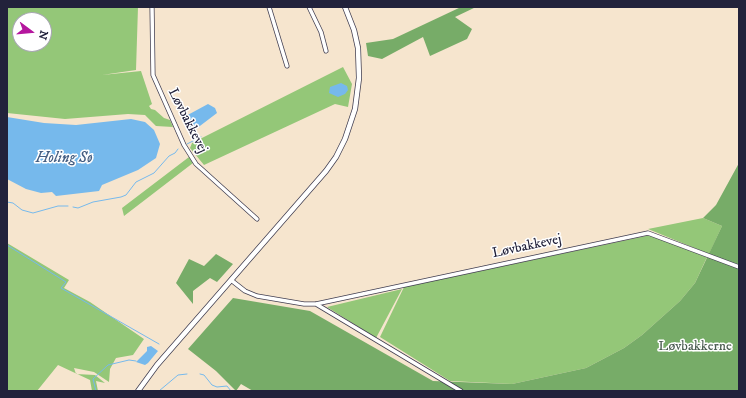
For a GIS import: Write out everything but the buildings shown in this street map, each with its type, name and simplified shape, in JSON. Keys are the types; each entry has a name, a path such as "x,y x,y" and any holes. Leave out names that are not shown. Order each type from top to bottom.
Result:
{"street":[{"name":"Løvbakkevej","path":"152,7 153,75 184,145 196,164 257,219"},
{"path":"269,7 287,66"},
{"path":"309,7 321,32 326,51"},
{"path":"138,391 157,365 326,171 345,139 355,109 358,92 359,63 354,30 345,7"},
{"name":"Løvbakkevej","path":"232,280 245,291 257,296 304,304 316,304 648,233 739,267"},
{"name":"Løvbakkevej","path":"316,304 460,391"}],"green space":[{"path":"7,7 138,7 136,70 102,75 141,71 152,104 149,106 164,118 170,120 173,127 156,126 145,115 128,114 65,119 7,113"},
{"path":"461,7 476,7 455,17 472,29 467,39 430,56 423,37 382,59 368,56 366,43 393,39"},
{"path":"343,67 352,84 348,107 335,104 204,165 190,148 192,143"},
{"path":"189,157 193,163 124,216 122,208"},
{"name":"Løvbakkerne","path":"739,163 739,391 253,391 241,384 236,391 216,371 188,349 233,298 310,311 433,381 512,384 586,368 624,348 642,335 680,301 695,283 722,226 703,218 716,205"},
{"path":"703,218 722,226 709,254 648,229"},
{"path":"646,236 652,236 707,257 695,283 680,301 642,335 624,348 586,368 512,384 450,381 380,337 404,287"},
{"path":"7,243 69,280 64,288 90,302 144,339 133,355 116,358 110,369 109,382 94,372 74,368 76,373 58,365 37,391 7,391"},
{"path":"216,254 233,264 217,282 210,278 193,291 193,304 176,283 189,259 204,266"},
{"path":"402,289 376,338 327,307"},
{"path":"77,374 95,375 105,383 96,381 98,391 92,391 90,380"}],"water":[{"path":"341,83 347,86 348,90 345,94 338,97 329,93 330,87"},
{"path":"208,104 215,108 217,113 192,132 189,131 183,119 184,117"},
{"name":"Holing Sø","path":"7,117 44,123 76,125 131,119 145,122 154,130 160,144 156,158 138,170 102,185 99,191 56,196 52,192 41,193 26,189 7,179"},
{"path":"151,346 158,351 148,363 145,365 136,362 147,351 147,347"}],"waterway":[{"path":"187,144 201,137"},
{"path":"73,207 78,208 93,202 126,195 136,182 154,173 169,156 175,153 178,149"},
{"path":"7,202 13,203 22,210 33,213 58,206 68,206"},
{"path":"7,245 66,282 61,288 159,344"},
{"path":"96,391 93,379 108,365 129,360 136,361"},
{"path":"159,391 178,375 187,374"},
{"path":"200,374 204,375 212,385 217,387 227,386 231,391"}]}
